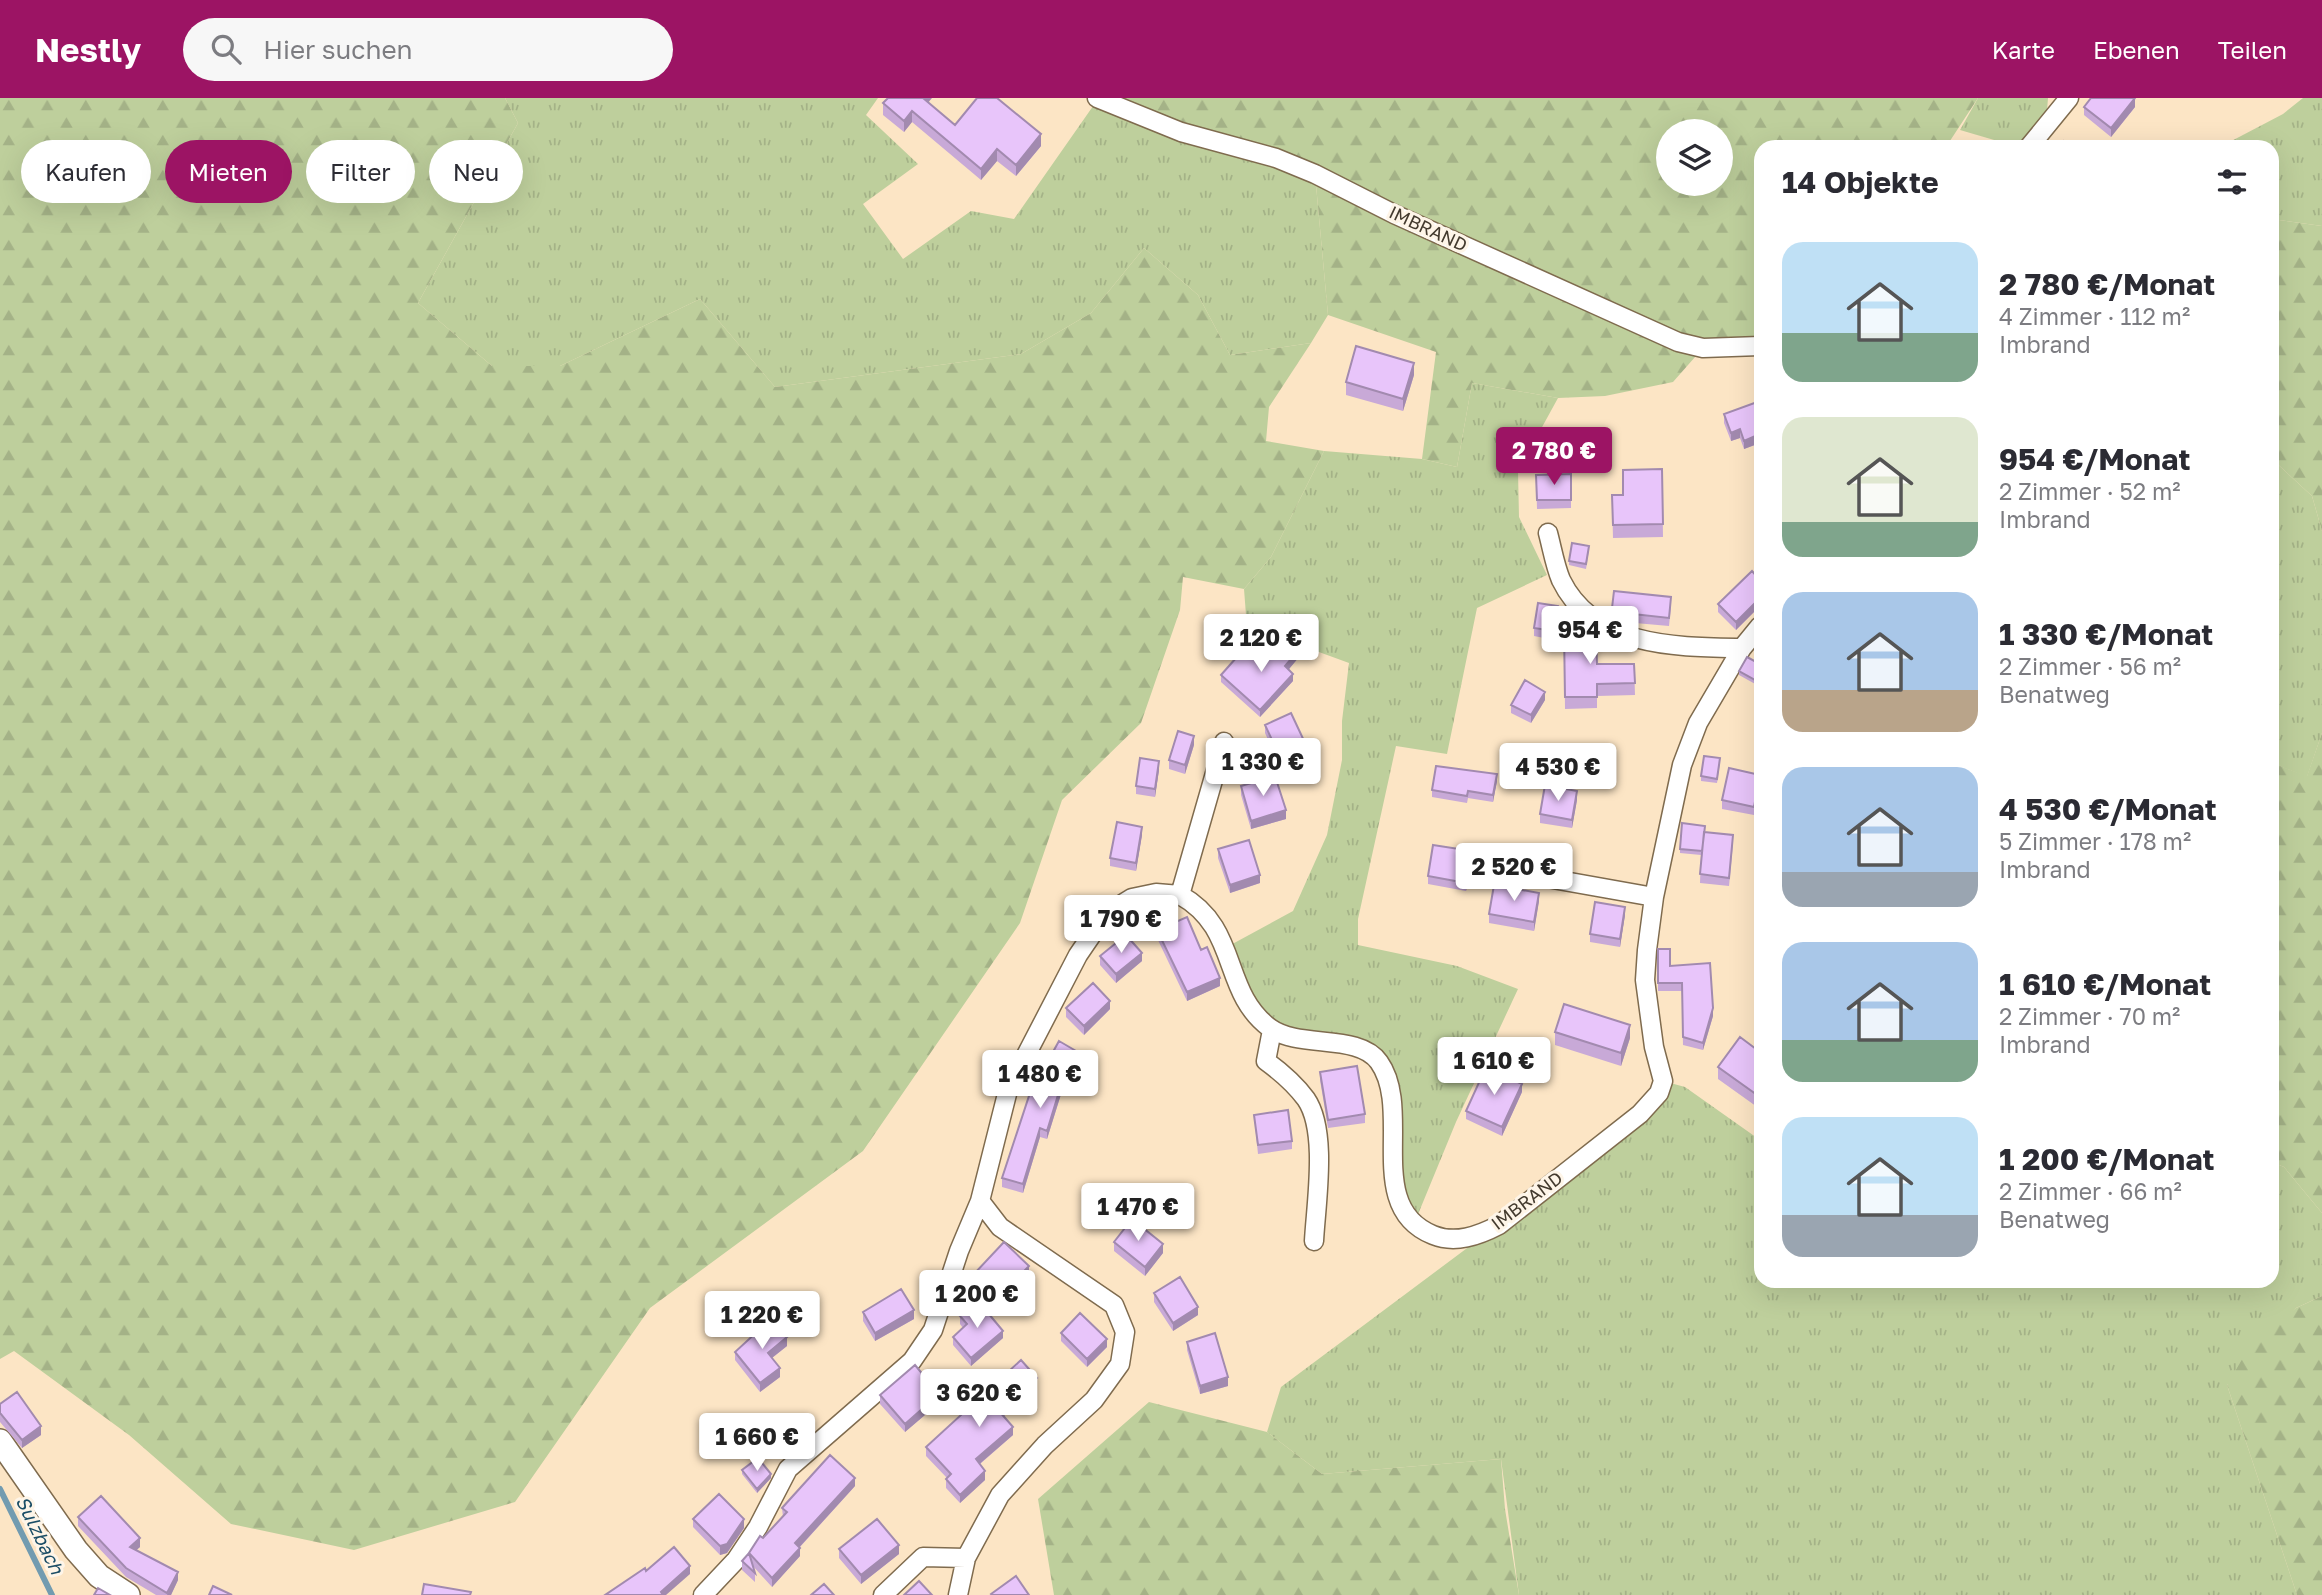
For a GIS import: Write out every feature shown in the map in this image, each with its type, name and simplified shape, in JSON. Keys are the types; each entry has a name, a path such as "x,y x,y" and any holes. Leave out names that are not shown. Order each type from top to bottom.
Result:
{"street":[{"name":"IMBRAND","path":"1097,98 1181,132 1276,158 1315,174 1394,214 1678,342 1703,348 1754,346"},
{"path":"2035,140 2069,98"},
{"path":"1548,533 1562,580 1583,610 1605,627 1672,646 1742,648"},
{"name":"IMBRAND","path":"1272,1030 1304,1041 1363,1049 1379,1060 1389,1084 1396,1191 1400,1208 1414,1224 1436,1237 1451,1240 1485,1233 1640,1114 1659,1093 1663,1081 1654,1047 1645,980 1654,897 1682,765 1698,723 1742,648 1754,633"},
{"path":"1180,895 1224,742"},
{"path":"1499,863 1513,872 1654,897"},
{"path":"703,1595 736,1560 758,1527 788,1469 912,1361 933,1330 959,1251 980,1201 1008,1090 1078,955 1105,914 1132,898 1156,893 1180,895 1196,904 1213,922 1245,1002 1272,1030 1266,1061 1286,1076 1307,1101 1318,1141 1314,1241"},
{"path":"958,1595 966,1558 1000,1495 1045,1445 1094,1400 1120,1364 1125,1332 1114,1305 1000,1227 980,1201"},
{"path":"0,1441 76,1549 100,1576 128,1595"},
{"path":"883,1595 923,1557 966,1558"}],"green space":[{"path":"0,98 505,98 518,123 509,140 429,140 429,203 474,203 418,303 492,366 560,366 700,299 775,387 1021,354 1091,313 1144,248 1198,295 1230,355 1311,343 1269,407 1266,441 1324,451 1271,557 1244,589 1183,577 1180,610 1141,723 1062,800 1020,923 863,1151 650,1308 515,1502 354,1550 231,1524 129,1435 14,1351 0,1359"},
{"path":"505,98 878,98 866,115 918,164 863,204 903,259 971,211 1014,219 1098,99 1315,174 1328,315 1311,343 1230,355 1198,295 1144,248 1091,313 1021,354 775,387 700,299 560,366 492,366 418,303 474,203 523,203 523,140 509,140 518,123"},
{"path":"1097,98 1978,98 1951,140 1754,140 1754,336 1703,348 1673,382 1605,396 1558,398 1472,383 1457,467 1422,459 1436,352 1328,315 1315,174"},
{"path":"1978,98 2048,98 2046,123 2034,140 1994,140 1960,130"},
{"path":"2303,98 2322,98 2322,226 2279,220 2279,140 2233,140 2283,114"},
{"path":"2279,220 2322,226 2322,531 2312,496 2279,465"},
{"path":"1472,383 1558,398 1518,471 1519,517 1547,575 1477,608 1447,754 1396,746 1358,919 1358,945 1457,966 1518,989 1456,1122 1414,1224 1400,1208 1379,1060 1272,1030 1225,948 1293,911 1327,835 1342,760 1342,721 1349,663 1308,648 1246,615 1244,589 1271,557 1324,451 1422,459 1457,467"},
{"path":"2279,465 2312,496 2322,531 2322,733 2307,777 2279,766"},
{"path":"2322,733 2322,1213 2284,1167 2279,1165 2279,766 2307,776"},
{"path":"1663,1081 1685,1087 1754,1136 1754,1288 2279,1288 2279,1165 2284,1167 2322,1213 2322,1296 2296,1308 2227,1385 2297,1595 1519,1595 1501,1459 1322,1474 1267,1432 1281,1387 1498,1225 1640,1114"},
{"path":"2322,1296 2322,1595 2297,1595 2227,1385 2248,1348 2296,1308"},
{"path":"1149,1402 1267,1432 1322,1474 1501,1459 1505,1509 1519,1595 1054,1595 1038,1499"}],"building":[{"path":"888,98 923,98 955,125 977,98 997,98 1041,134 1016,165 997,149 981,169 912,111 904,121 883,103"},
{"path":"2091,98 2135,98 2111,128 2084,107"},
{"path":"1356,346 1414,363 1403,399 1346,382"},
{"path":"1754,403 1754,437 1744,441 1740,429 1731,433 1724,414"},
{"path":"1662,469 1663,524 1613,525 1612,495 1623,495 1623,470"},
{"path":"1571,474 1571,500 1537,500 1536,475"},
{"path":"1572,543 1589,546 1586,564 1569,561"},
{"path":"1752,571 1754,604 1736,622 1718,604"},
{"path":"1614,591 1671,597 1669,618 1624,613 1612,608"},
{"path":"1538,603 1558,606 1554,631 1534,628"},
{"path":"1596,630 1597,664 1634,664 1635,683 1597,684 1597,697 1565,697 1564,631"},
{"path":"1287,639 1299,650 1285,666 1293,674 1260,710 1221,675 1244,649 1260,663 1269,653 1272,656"},
{"path":"1747,657 1754,661 1754,679 1739,671"},
{"path":"1525,680 1545,692 1531,715 1511,705"},
{"path":"1291,713 1306,745 1280,757 1265,725"},
{"path":"1178,731 1194,736 1185,765 1169,760"},
{"path":"1704,756 1720,758 1717,779 1701,776"},
{"path":"1140,758 1159,761 1155,789 1136,786"},
{"path":"1436,766 1497,774 1493,795 1468,791 1467,796 1432,790"},
{"path":"1729,768 1754,774 1754,807 1722,800"},
{"path":"1275,776 1286,810 1251,821 1241,786"},
{"path":"1545,785 1577,791 1572,820 1540,814"},
{"path":"1117,822 1142,827 1136,863 1110,858"},
{"path":"1682,823 1705,826 1702,851 1680,849"},
{"path":"1704,832 1733,835 1729,878 1700,874"},
{"path":"1249,840 1260,875 1230,885 1218,849"},
{"path":"1433,845 1472,851 1466,883 1428,876"},
{"path":"1494,885 1539,893 1534,922 1489,914"},
{"path":"1595,902 1625,907 1620,939 1590,934"},
{"path":"1187,917 1201,950 1207,947 1220,978 1187,992 1157,930"},
{"path":"1126,935 1142,953 1116,974 1100,956"},
{"path":"1658,949 1670,949 1670,966 1710,963 1713,1008 1703,1043 1683,1037 1682,983 1658,983"},
{"path":"1093,983 1110,1001 1084,1026 1066,1008"},
{"path":"1564,1004 1630,1025 1621,1053 1555,1032"},
{"path":"1740,1037 1754,1048 1754,1093 1718,1067"},
{"path":"1059,1041 1083,1055 1066,1085 1062,1082 1047,1131 1040,1128 1023,1184 1002,1178 1029,1096"},
{"path":"1357,1066 1365,1114 1328,1120 1320,1072"},
{"path":"1486,1067 1522,1084 1502,1127 1466,1111"},
{"path":"1288,1110 1292,1141 1258,1145 1254,1115"},
{"path":"1132,1219 1163,1244 1145,1267 1114,1242"},
{"path":"1004,1242 1029,1266 999,1297 974,1274"},
{"path":"1180,1277 1198,1307 1173,1323 1154,1293"},
{"path":"901,1289 914,1310 875,1333 863,1312"},
{"path":"978,1301 1003,1331 971,1358 953,1337 967,1324 960,1316"},
{"path":"1080,1313 1107,1339 1087,1359 1061,1333"},
{"path":"772,1318 787,1337 768,1353 780,1368 760,1383 735,1352"},
{"path":"1215,1333 1228,1377 1200,1386 1187,1342"},
{"path":"1021,1360 1037,1378 999,1411 1013,1427 976,1459 985,1471 960,1495 946,1479 951,1474 926,1447"},
{"path":"915,1365 939,1394 905,1424 880,1395"},
{"path":"17,1392 41,1426 22,1440 0,1413 0,1404"},
{"path":"830,1455 855,1478 795,1543 800,1548 772,1578 749,1553 760,1536 763,1538 787,1512 782,1508"},
{"path":"758,1458 771,1474 757,1489 742,1470"},
{"path":"719,1494 744,1519 727,1544 720,1546 693,1519"},
{"path":"101,1496 140,1538 130,1547 178,1572 167,1593 126,1568 78,1517"},
{"path":"877,1519 899,1545 861,1575 839,1549"},
{"path":"674,1547 690,1566 661,1592 663,1595 605,1595 645,1568 646,1571"},
{"path":"749,1553 755,1573 742,1561"},
{"path":"1016,1576 1029,1595 991,1594"},
{"path":"919,1581 932,1595 904,1595"},
{"path":"424,1584 471,1592 470,1595 422,1595"},
{"path":"824,1584 834,1595 811,1595"},
{"path":"213,1586 232,1595 209,1595"},
{"path":"98,1588 110,1595 94,1595"}],"waterway":[{"name":"Sulzbach","path":"0,1489 52,1595"}]}
